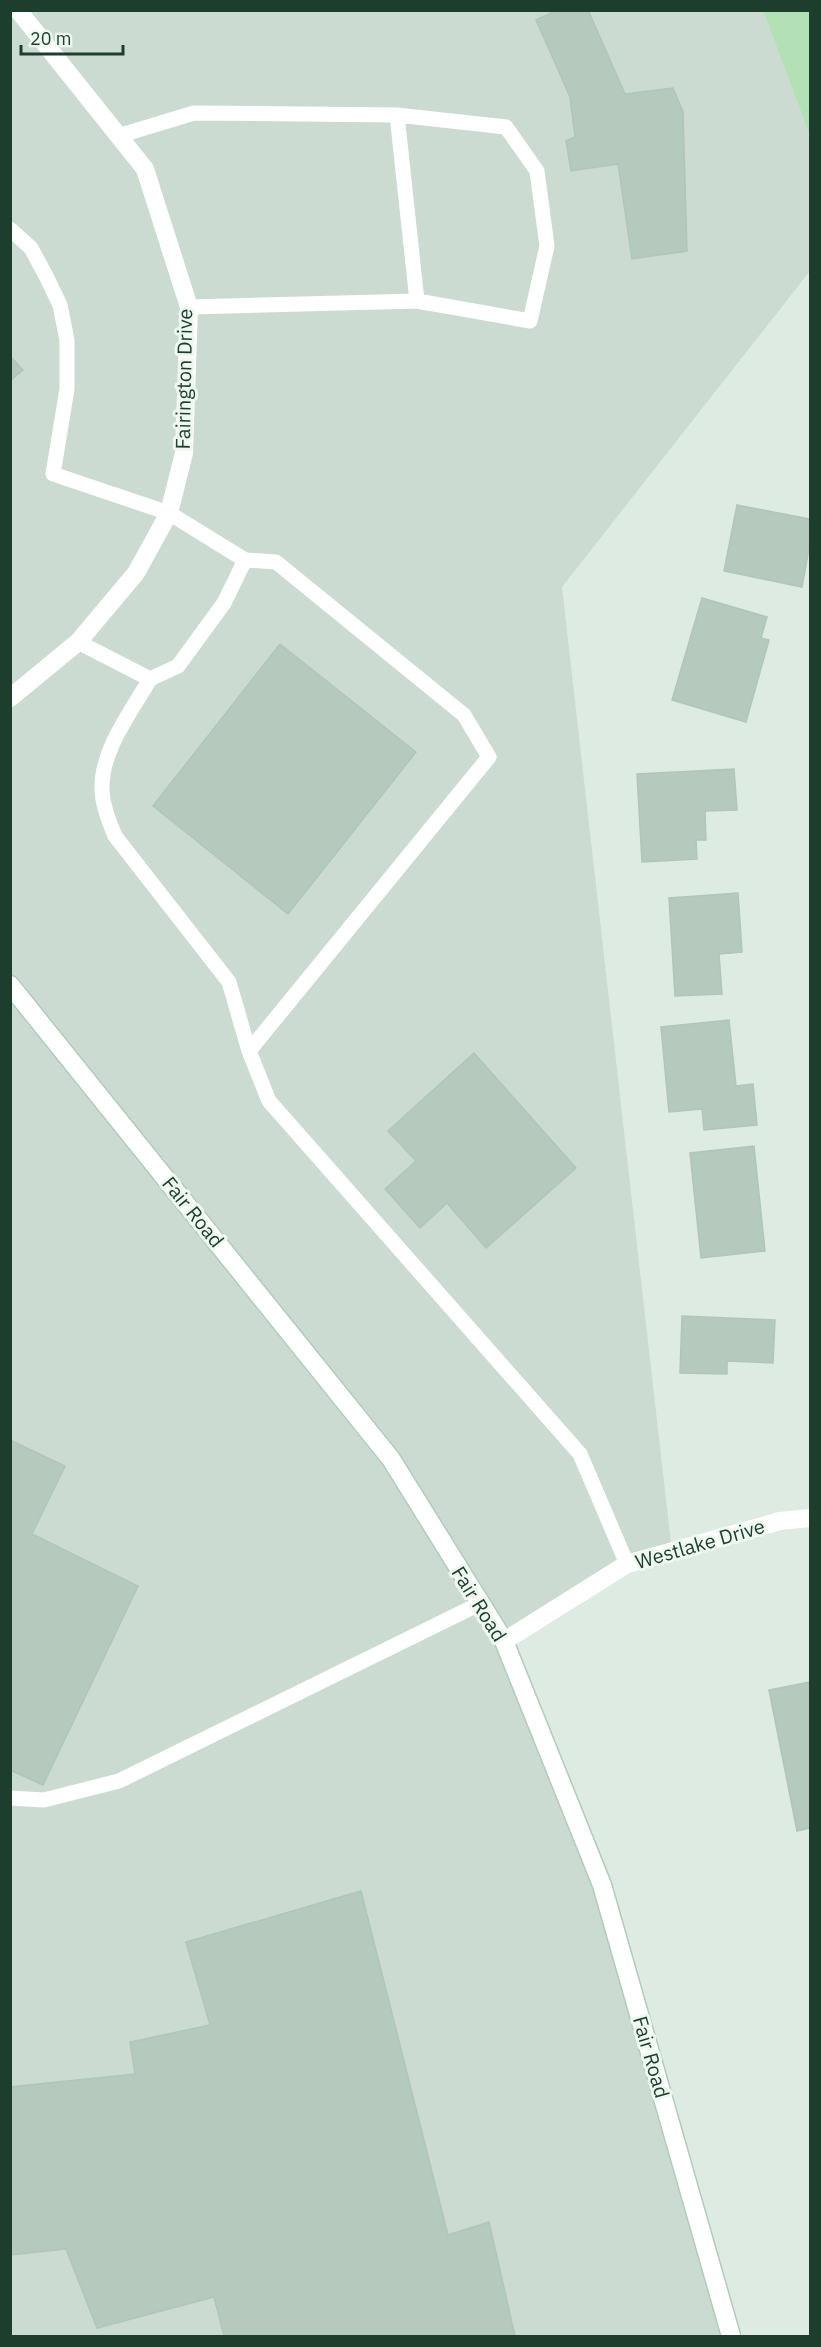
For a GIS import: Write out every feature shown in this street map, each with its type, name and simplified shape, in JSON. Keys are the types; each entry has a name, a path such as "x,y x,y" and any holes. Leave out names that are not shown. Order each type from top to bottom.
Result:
{"main road":[{"name":"Fairington Drive","path":"10,699 78,642 136,573 169,513 184,453 189,307 144,169 18,10"},
{"name":"Fair Road","path":"10,985 391,1459 504,1641 602,1885 730,2337"},
{"name":"Westlake Drive","path":"504,1641 627,1564 780,1521 810,1518"}],"lane":[{"path":"118,136 194,113 397,115 506,127 537,171 547,246 530,321 417,301 189,307"},
{"path":"397,115 417,301"},
{"path":"10,229 31,248 46,276 60,305 67,340 66,389 53,474 169,513 246,560 276,562 464,715 489,757 249,1051"},
{"path":"246,560 224,603 178,666 150,679 115,741 104,770 102,790 106,814 115,836 229,982 249,1051 268,1101 580,1454 627,1564"},
{"path":"78,642 150,679"},
{"path":"10,1798 44,1800 119,1781 479,1604"}],"shaded area":[{"path":"11,11 763,11 810,136 810,271 562,587 672,1552 627,1564 504,1642 602,1885 731,2336 11,2336"}],"green space":[{"path":"763,11 810,11 810,136"}],"building":[{"path":"558,10 588,10 625,94 673,88 683,112 687,251 632,259 618,164 571,171 566,141 575,137 570,97 536,20"},
{"path":"10,356 23,370 10,381"},
{"path":"737,505 810,519 810,543 802,587 724,571"},
{"path":"702,598 767,617 761,638 769,640 746,722 672,700"},
{"path":"280,644 416,752 288,914 153,806"},
{"path":"734,769 737,810 705,811 706,840 696,840 697,859 642,862 637,774"},
{"path":"738,893 742,952 719,954 722,994 675,996 669,898"},
{"path":"729,1020 736,1086 753,1084 757,1125 704,1130 702,1109 669,1112 661,1027"},
{"path":"474,1053 576,1168 486,1248 447,1203 420,1228 385,1189 416,1161 388,1131"},
{"path":"754,1146 765,1251 701,1258 690,1153"},
{"path":"682,1316 775,1320 773,1363 727,1361 727,1374 680,1373"},
{"path":"10,1440 65,1466 32,1534 138,1586 43,1785 10,1770"},
{"path":"810,1682 810,1828 797,1831 769,1690"},
{"path":"361,1891 448,2235 489,2222 515,2336 224,2336 214,2297 97,2328 66,2249 10,2255 10,2087 135,2074 130,2042 210,2025 186,1942"}]}
